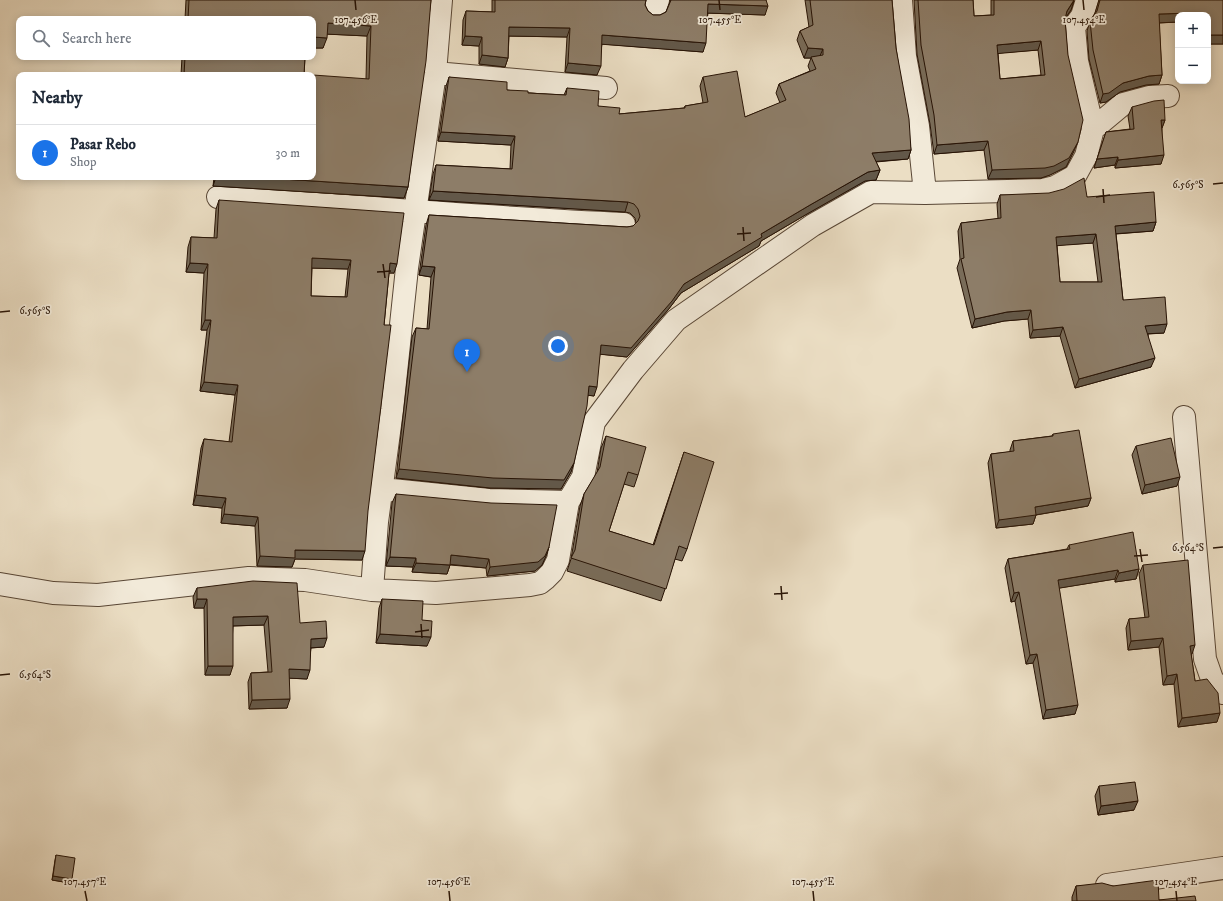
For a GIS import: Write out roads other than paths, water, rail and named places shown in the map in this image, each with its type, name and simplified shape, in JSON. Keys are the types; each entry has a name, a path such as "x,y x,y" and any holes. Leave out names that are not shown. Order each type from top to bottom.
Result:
{"street":[{"path":"372,590 377,522 407,268 435,73 441,0"},
{"path":"901,0 905,56 918,126 926,193"},
{"path":"0,584 53,593 98,595 249,578 305,580 372,590 436,593 540,583 552,572 558,560 568,502 583,477 594,422 633,370 676,320 812,225 871,192 926,193 1043,190 1055,188 1075,176 1086,156 1093,129 1077,61 1074,27 1082,16 1087,0"},
{"path":"435,73 606,88"},
{"path":"1093,129 1123,104 1148,97 1168,96"},
{"path":"218,197 416,210 505,218 624,224"},
{"path":"1184,417 1205,658 1212,679 1220,692 1223,694"},
{"path":"382,489 489,500 568,502"},
{"path":"1106,884 1223,868"}],"place":[{"name":"Pasar Rebo","path":"467,372"}]}
